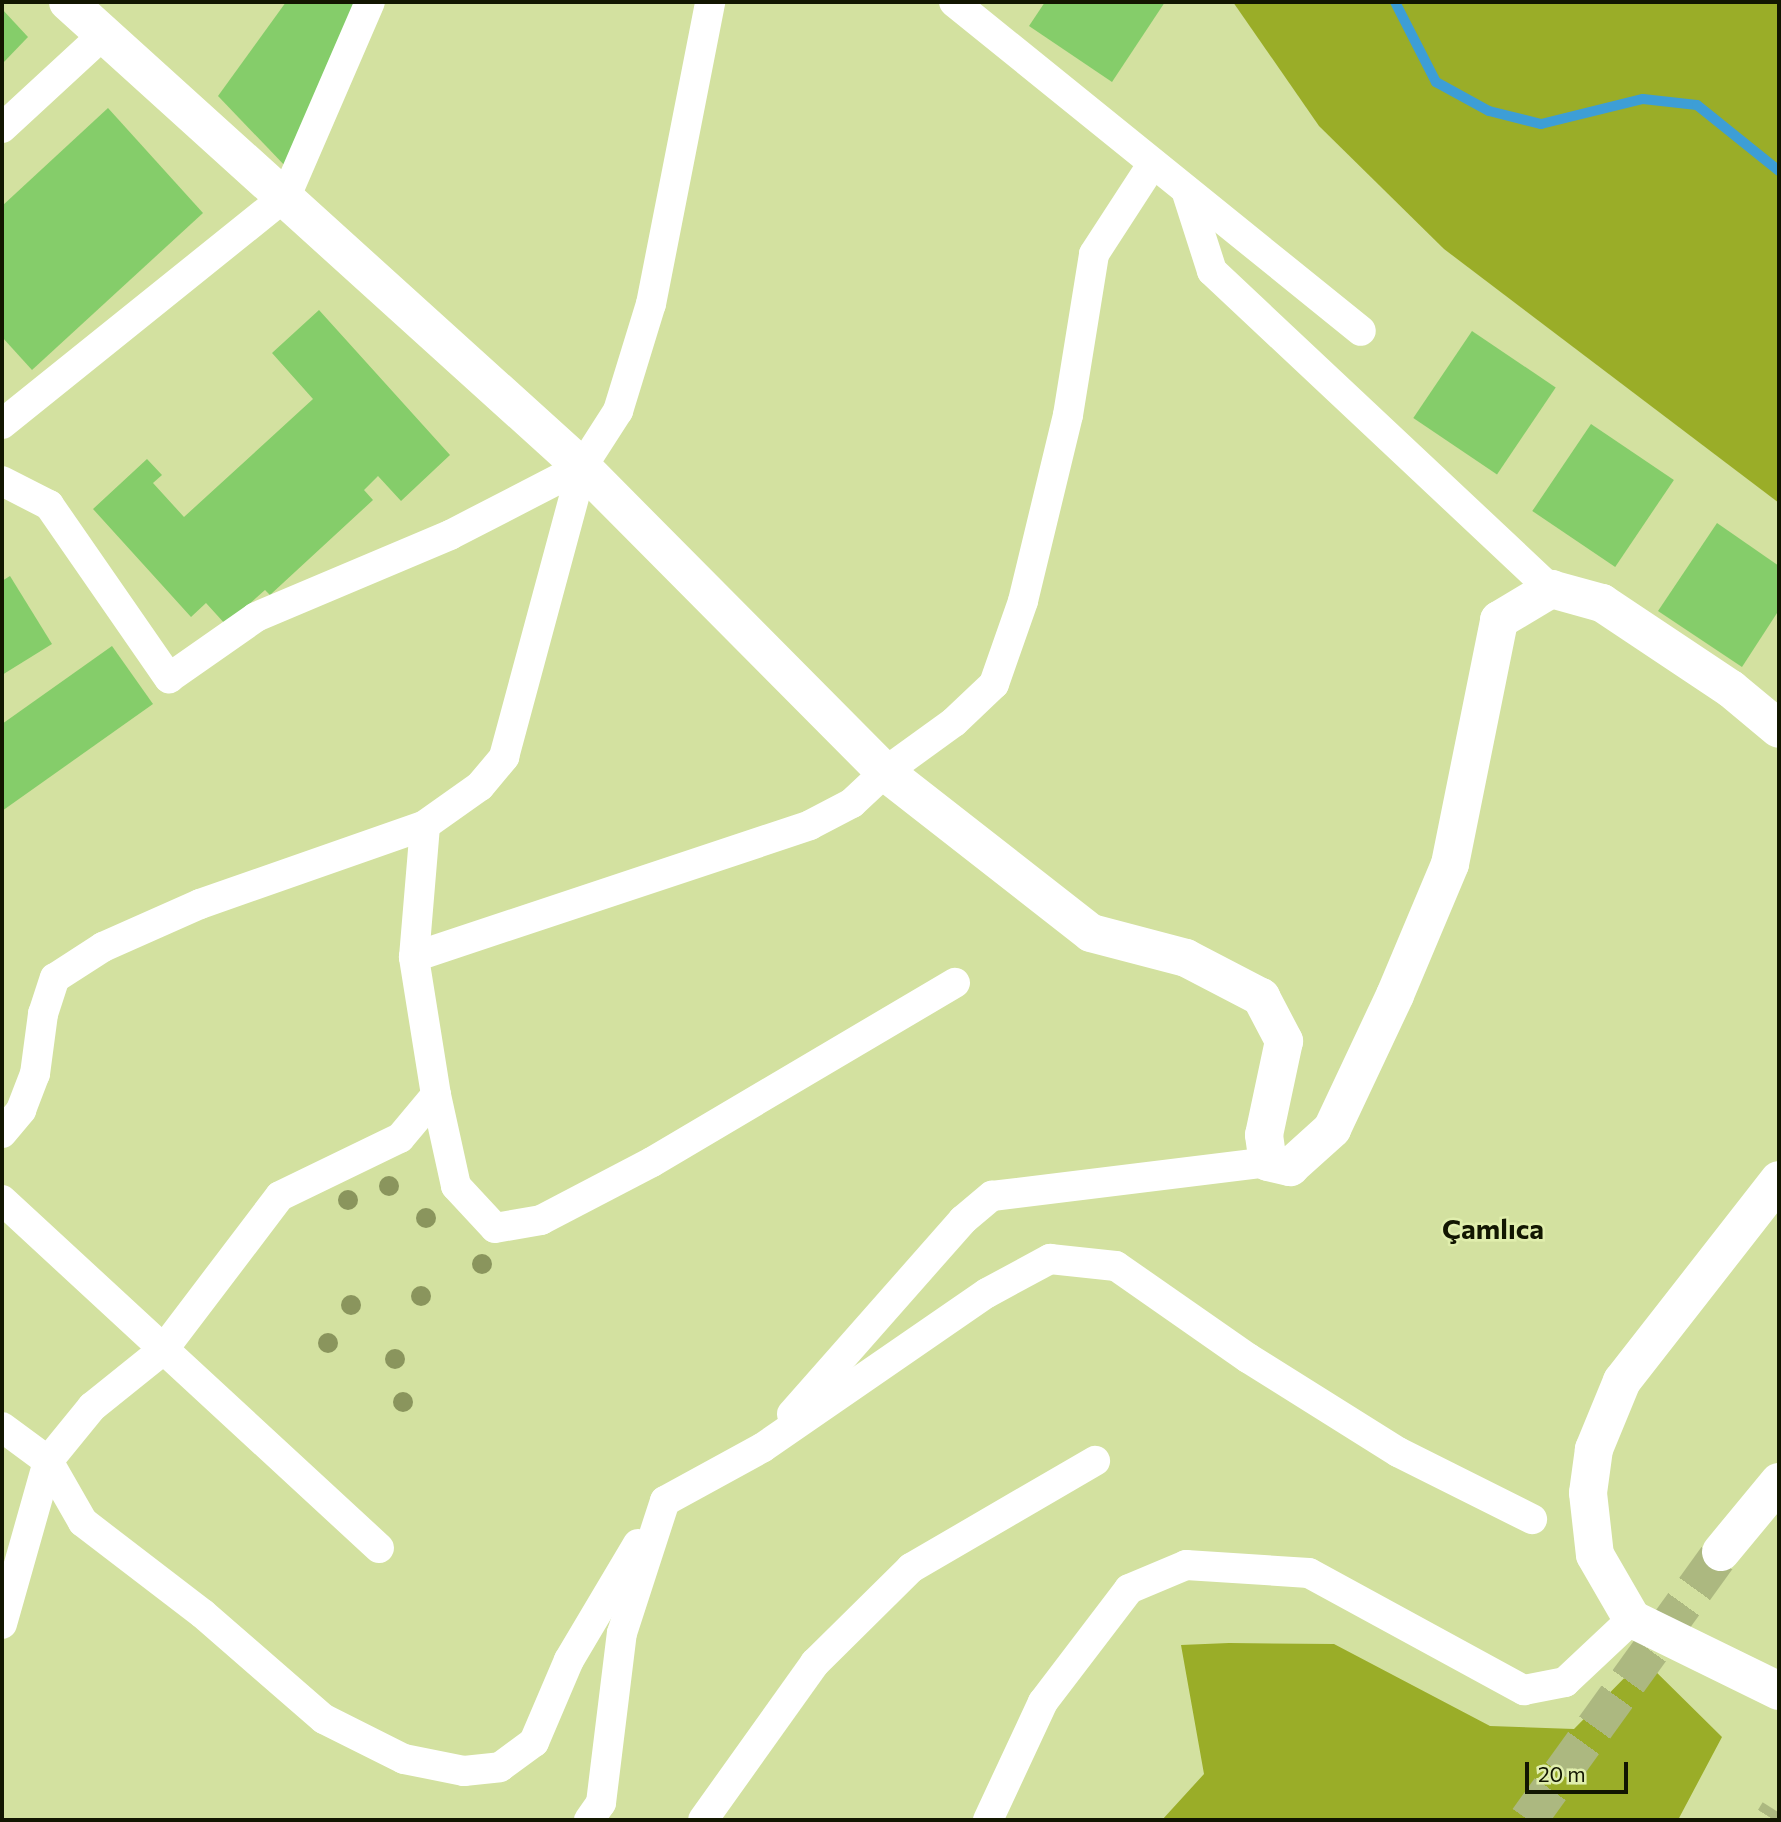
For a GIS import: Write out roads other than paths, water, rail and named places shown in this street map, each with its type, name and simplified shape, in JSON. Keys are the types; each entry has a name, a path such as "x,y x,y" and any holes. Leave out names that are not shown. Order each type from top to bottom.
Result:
{"main road":[{"path":"68,2 286,196 582,467 885,772 1091,933 1186,958 1261,997 1284,1041 1264,1135 1268,1162 1290,1167 1332,1129 1358,1077 1450,864 1499,620 1551,589 1602,603 1731,689 1779,729"},
{"path":"1779,1180 1622,1381 1594,1449 1588,1493 1595,1555 1632,1619 1779,1691"},
{"path":"1721,1552 1779,1482"}],"street":[{"path":"2,424 286,196 370,2"},
{"path":"2,1133 21,1110 35,1074 43,1014 55,978 103,947 200,904 425,825 480,786 503,757 582,467 618,411 651,304 710,2"},
{"path":"954,2 1361,331"},
{"path":"2,128 104,34"},
{"path":"414,957 810,825 852,803 885,772 954,722 994,684 1023,601 1068,415 1094,254 1153,163"},
{"path":"1186,190 1212,271 1551,589"},
{"path":"2,481 49,505 169,678 256,617 450,535 582,467"},
{"path":"425,825 414,957 436,1095 456,1186 495,1228 541,1220 652,1162 955,983"},
{"path":"2,1624 48,1461 92,1407 163,1350 280,1196 400,1138 436,1095"},
{"path":"762,1448 963,1220 992,1196 1268,1162"},
{"path":"2,1200 379,1548"},
{"path":"2,1427 48,1461 83,1522 204,1614 324,1719 404,1759 464,1771 500,1767 534,1742 569,1660 665,1501 762,1448 987,1293 1050,1259 1116,1266 1248,1358 1398,1452 1532,1519"},
{"path":"704,1820 815,1662 911,1568 1095,1461"},
{"path":"589,1820 601,1803 622,1633 665,1501"},
{"path":"988,1820 1043,1702 1129,1589 1186,1565 1310,1573 1524,1690 1565,1682 1632,1619"}],"waterway":[{"path":"1395,2 1436,82 1489,111 1541,124 1643,99 1697,105 1779,171"}],"tunnel":[{"path":"1528,1820 1721,1552"},
{"path":"1774,1820 1779,1812"}],"district":[{"name":"Çamlıca","path":"1493,1228"}]}
